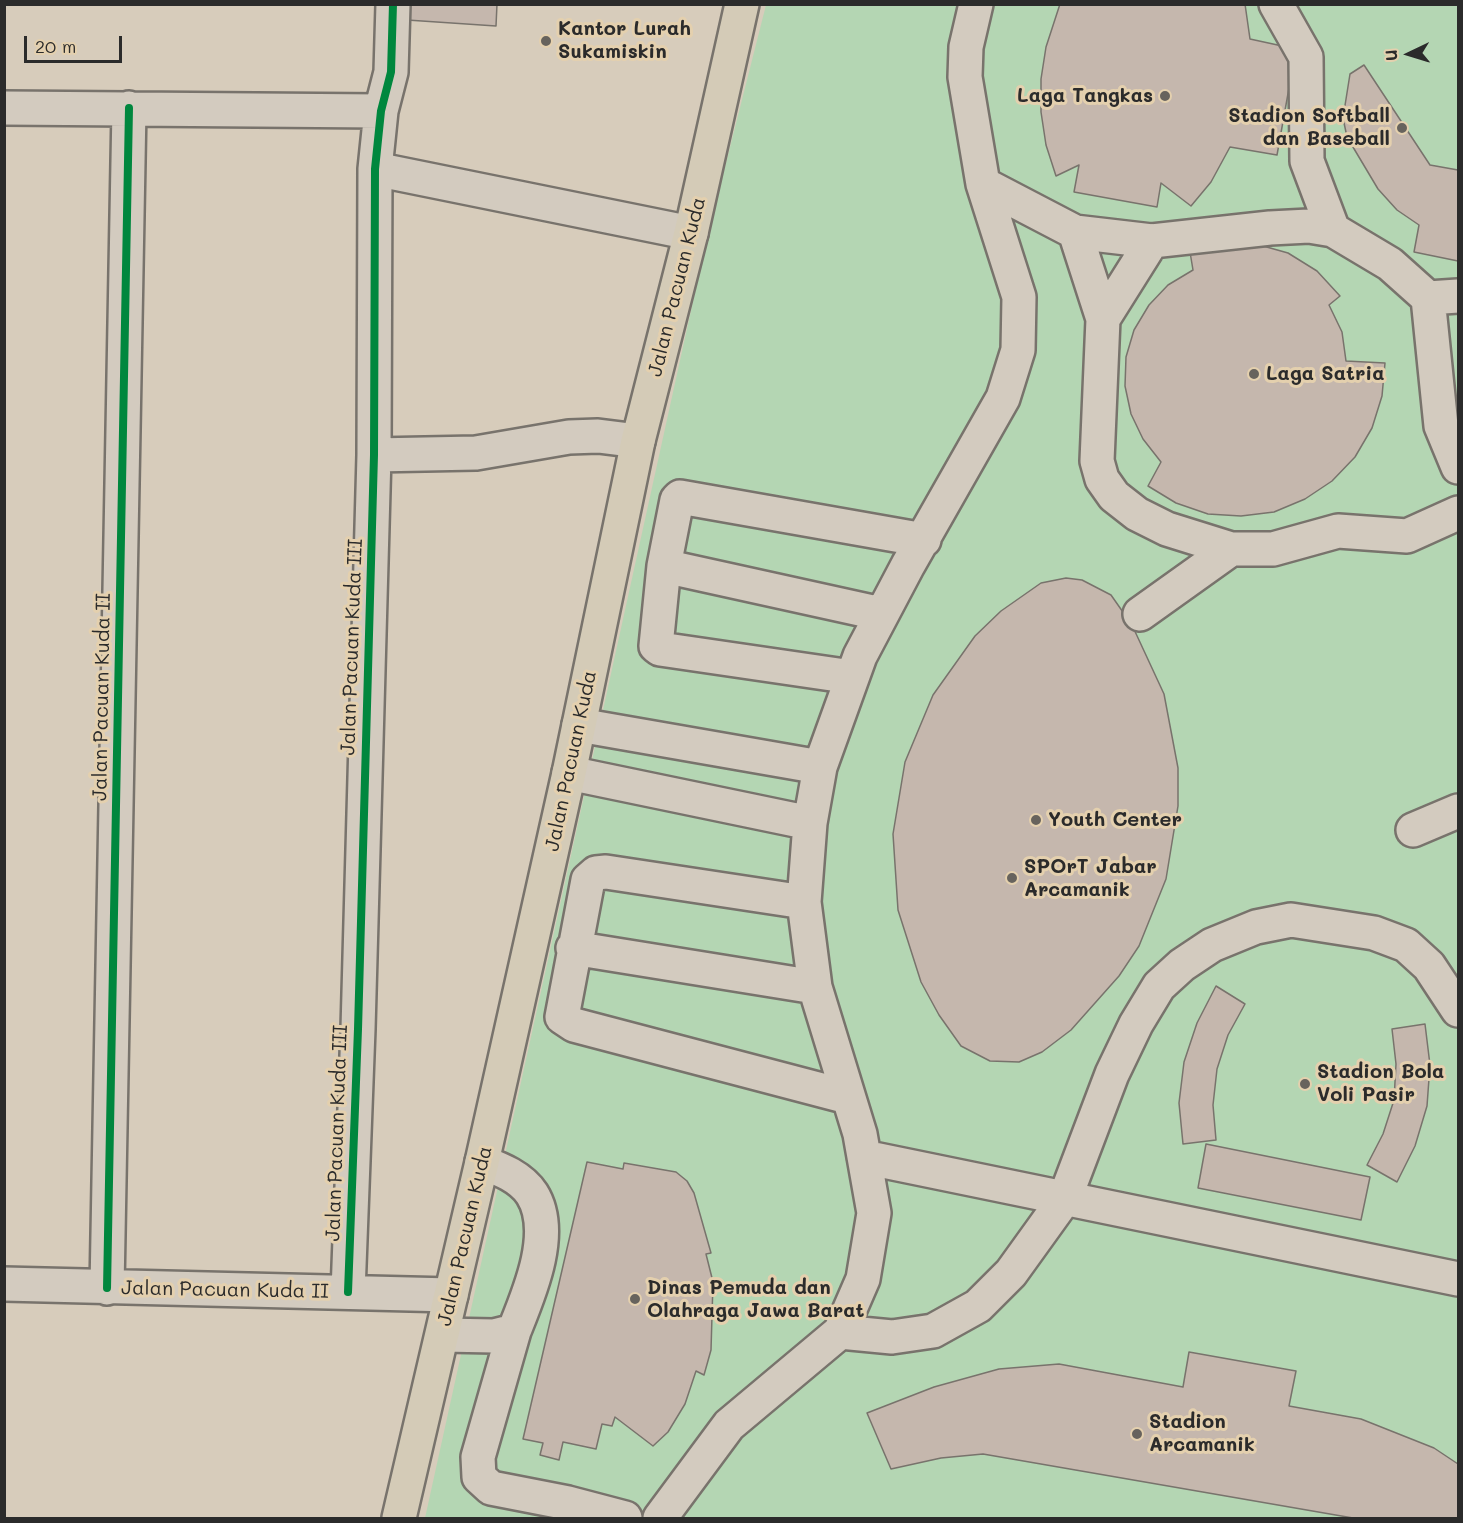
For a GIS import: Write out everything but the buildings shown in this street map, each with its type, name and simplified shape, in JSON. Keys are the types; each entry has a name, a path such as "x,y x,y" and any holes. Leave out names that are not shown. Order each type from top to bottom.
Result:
{"main road":[{"name":"Jalan Pacuan Kuda","path":"399,1518 569,773 638,441 691,233 742,4"}],"street":[{"name":"Jalan Pacuan Kuda III","path":"348,1292 358,1029 374,455 375,169 381,111 391,72 393,4"},
{"path":"660,1518 729,1425 840,1332 863,1279 874,1213 864,1158 848,1096 815,987 804,902 810,823 820,767 852,677 882,614 1003,398 1018,350 1019,297 983,184 965,78 966,47 976,4"},
{"path":"1276,4 1306,57 1307,161 1333,230"},
{"path":"4,108 381,111"},
{"name":"Jalan Pacuan Kuda II","path":"107,1288 129,108"},
{"path":"375,169 691,233"},
{"path":"983,184 1075,232 1152,241 1270,228 1309,226 1333,230 1443,297 1441,426 1458,467"},
{"path":"1075,232 1103,319 1097,460 1102,479 1114,496 1137,514 1167,529 1231,549 1273,549 1338,531 1407,536 1458,513"},
{"path":"1103,319 1152,241"},
{"path":"374,455 476,453 569,437 598,436 638,441"},
{"path":"852,677 657,647 655,639 664,566 676,500 680,497 924,540"},
{"path":"1140,614 1231,549"},
{"path":"664,566 882,614"},
{"path":"579,725 820,767"},
{"path":"569,773 810,823"},
{"path":"1413,830 1458,811"},
{"path":"804,902 600,872 588,880 573,948 562,1017 568,1023 848,1096"},
{"path":"840,1332 892,1337 933,1330 978,1306 1011,1273 1065,1198 1087,1136 1136,1024 1159,986 1182,965 1212,945 1256,927 1291,920 1374,933 1406,945 1429,966 1458,1010"},
{"path":"573,948 815,987"},
{"path":"864,1158 1458,1279"},
{"path":"482,1162 506,1171 532,1194 542,1223 535,1280 514,1331 478,1457 479,1477 491,1488 568,1503 625,1518"},
{"name":"Jalan Pacuan Kuda II","path":"4,1284 451,1295"},
{"path":"442,1335 494,1336 514,1331"}],"green space":[{"name":"SPOrT Jabar Arcamanik","path":"766,5 1458,5 1458,1518 425,1518 707,238"}],"cycle path":[{"path":"348,1292 358,1029 374,455 375,169 381,111 391,72 393,4"},
{"path":"107,1288 129,108"}],"place":[{"name":"Kantor Lurah Sukamiskin","path":"546,41"},
{"name":"Laga Tangkas","path":"1165,96"},
{"name":"Stadion Softball dan Baseball","path":"1402,128"},
{"name":"Laga Satria","path":"1254,374"},
{"name":"Youth Center","path":"1036,820"},
{"name":"SPOrT Jabar Arcamanik","path":"1012,878"},
{"name":"Stadion Bola Voli Pasir","path":"1305,1084"},
{"name":"Dinas Pemuda dan Olahraga Jawa Barat","path":"635,1299"},
{"name":"Stadion Arcamanik","path":"1137,1434"}]}
